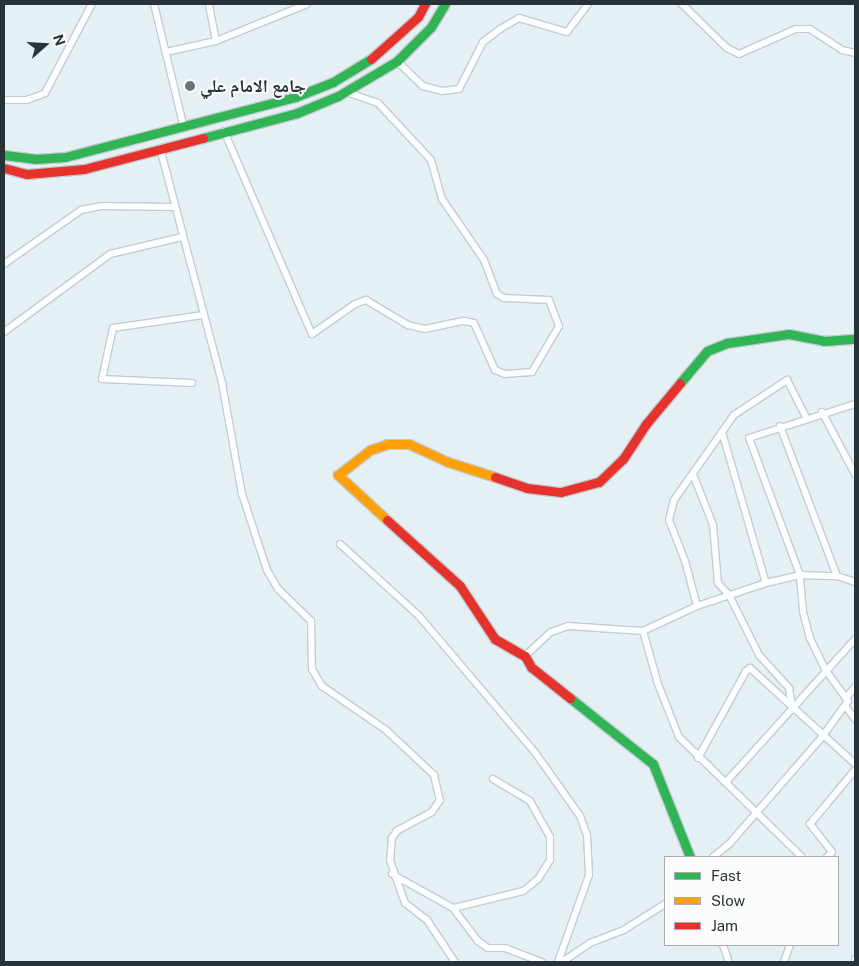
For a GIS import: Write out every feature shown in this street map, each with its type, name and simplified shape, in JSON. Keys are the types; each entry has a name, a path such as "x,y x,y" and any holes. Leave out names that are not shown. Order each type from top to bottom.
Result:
{"street":[{"path":"4,100 27,100 45,93 92,4"},
{"path":"154,4 187,140"},
{"path":"209,4 216,41"},
{"path":"166,52 216,41 307,4"},
{"path":"4,155 35,159 65,157 183,124 295,97 333,82 387,47 418,17 425,4"},
{"path":"5,169 27,174 56,174 297,113 346,92 396,61 431,28 445,4"},
{"path":"396,61 423,86 442,91 459,90 483,42 500,29 519,18 567,32 588,4"},
{"path":"682,4 726,48 740,54 796,30 810,29 842,50 855,53"},
{"path":"224,131 312,334 355,304 366,300 408,325 426,329 464,321 474,323 495,370 505,374 532,372 559,326 549,300 504,298 496,294 484,260 442,199 431,160 378,103 346,92"},
{"path":"160,148 173,207 222,383 242,494 267,570 278,589 311,621 312,670 322,686 386,730 434,775 440,800 432,812 397,831 392,838 392,874 405,903 427,920 455,962"},
{"path":"4,264 81,210 102,206 173,207"},
{"path":"4,332 110,254 182,237"},
{"path":"192,383 102,378 113,328 203,315"},
{"path":"690,856 659,772 653,764 531,666 524,656 495,639 460,586 338,475 370,450 387,444 409,444 448,462 527,488 561,492 599,482 623,459 646,424 707,350 727,343 788,334 824,341 855,339"},
{"path":"697,606 685,561 669,520 674,500 734,415 787,380 806,417"},
{"path":"855,404 822,412 751,435 749,442 800,575 807,629 826,671 846,698 846,707 855,719"},
{"path":"822,412 855,474"},
{"path":"780,426 837,576"},
{"path":"722,432 766,583"},
{"path":"693,474 714,526 718,583 729,595 759,655 789,688 792,710"},
{"path":"340,544 419,616 534,751 580,816 587,835 589,875 558,962"},
{"path":"524,656 551,632 568,626 643,631 697,606 766,583 800,575 837,576 855,582"},
{"path":"643,631 670,718 679,737 698,758 726,782 801,856"},
{"path":"726,782 855,639"},
{"path":"698,758 746,671 750,668 792,710 855,764"},
{"path":"846,698 855,686"},
{"path":"714,856 756,813 846,707"},
{"path":"828,856 832,852 810,824 855,770"},
{"path":"453,908 523,890 538,879 550,860 550,837 530,801 492,778"},
{"path":"392,874 453,908 478,942 488,948 505,948 542,962"},
{"path":"562,962 590,943 622,932 664,905"},
{"path":"723,946 729,962"},
{"path":"784,962 790,946"}],"traffic: fast":[{"path":"203,138 297,113 338,96 397,61 431,27 445,4"},
{"path":"4,155 35,159 65,157 295,97 333,82 371,59"},
{"path":"680,383 707,351 727,343 789,334 824,341 855,339"},
{"path":"570,698 653,764 690,856"}],"traffic: slow":[{"path":"387,520 338,475 370,450 387,444 409,444 448,462 495,477"}],"traffic: jam":[{"path":"371,59 418,17 425,4"},
{"path":"4,168 27,174 84,169 203,138"},
{"path":"495,477 527,488 561,492 599,482 623,459 646,424 680,383"},
{"path":"387,520 460,586 495,639 525,656 531,667 570,698"}],"place":[{"name":"جامع الامام علي","path":"190,86"}]}
